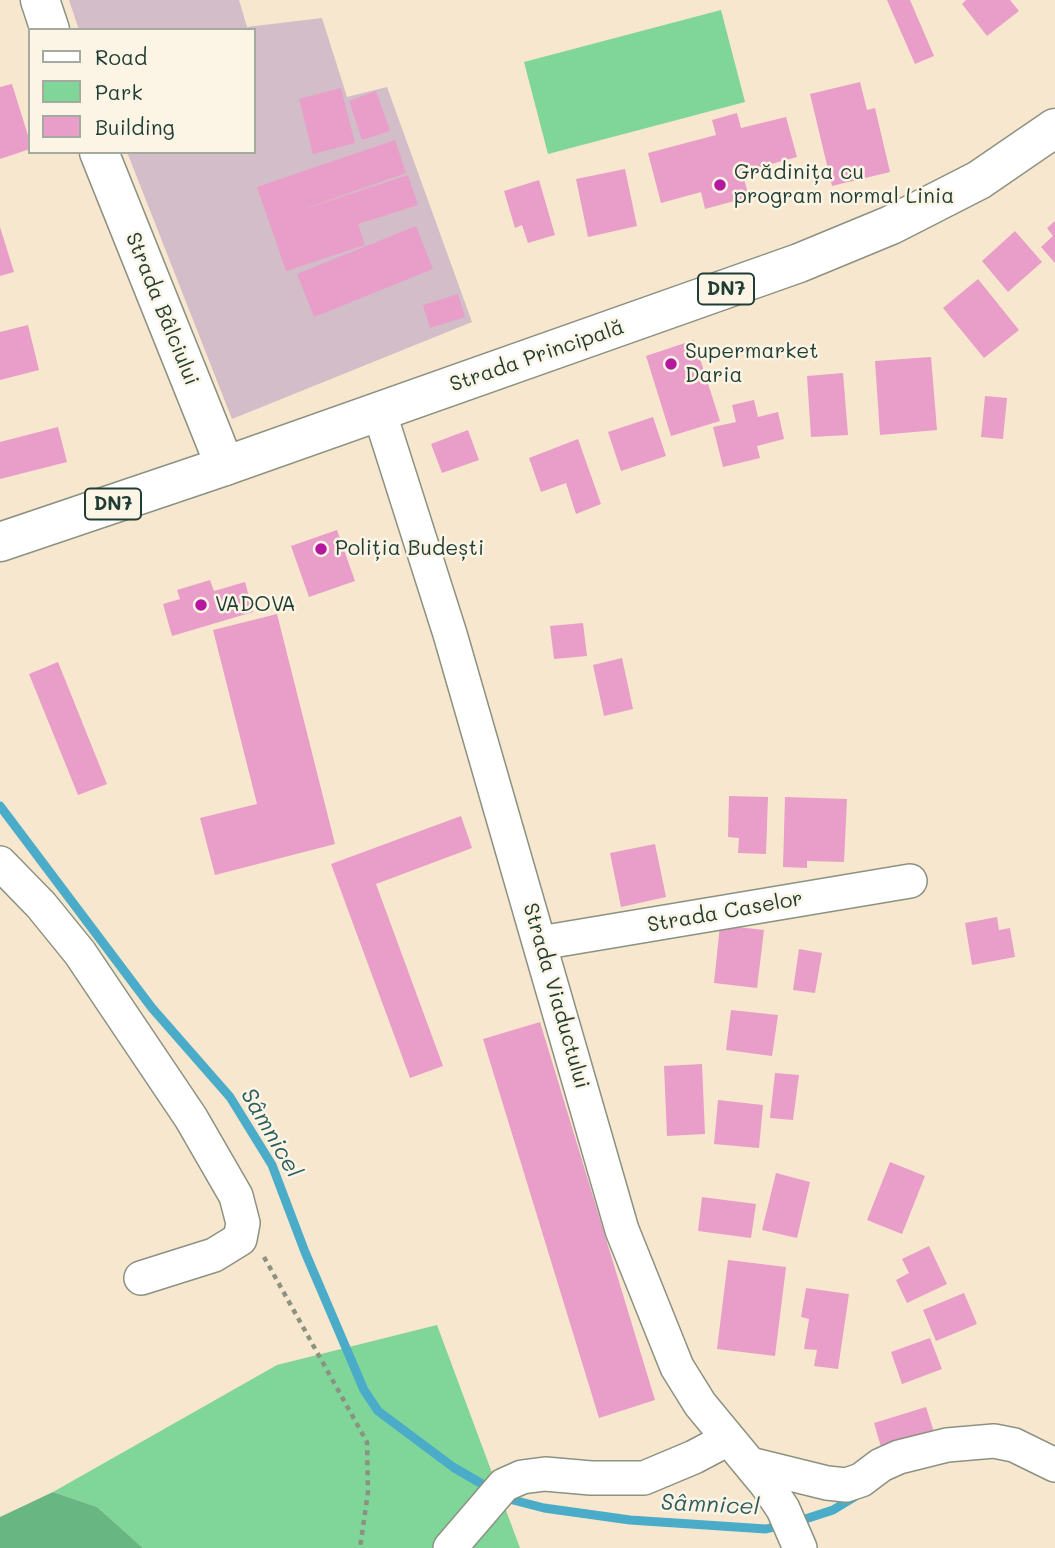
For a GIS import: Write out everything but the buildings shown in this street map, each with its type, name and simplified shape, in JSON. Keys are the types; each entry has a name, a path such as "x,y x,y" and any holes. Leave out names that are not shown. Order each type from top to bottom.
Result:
{"main road":[{"path":"40,0 49,28"},
{"name":"Strada Principală","path":"0,542 225,466 799,263 891,225 979,180 1055,128"},
{"name":"Strada Bâlciului","path":"100,154 225,466"}],"street":[{"name":"Strada Viaductului","path":"380,411 450,634 622,1230 677,1367 700,1404 767,1485 783,1509 800,1548"},
{"path":"0,863 41,905 80,953 191,1118 236,1196 243,1223 240,1239 214,1255 141,1278"},
{"name":"Strada Caselor","path":"540,943 910,881"},
{"path":"450,1548 504,1485 522,1477 545,1474 591,1478 644,1478 728,1439"},
{"path":"750,1464 827,1483 846,1485 861,1480 881,1465 899,1457 947,1445 994,1441 1014,1445 1055,1465"}],"path":[{"path":"264,1256 367,1442 368,1492 360,1548"}],"shaded area":[{"path":"69,0 239,0 247,27 322,18 347,97 387,87 472,322 232,419 128,154 256,154 256,28 78,28"}],"green space":[{"path":"721,10 745,102 548,154 524,62"},
{"path":"437,1325 520,1548 143,1548 97,1507 53,1492 277,1365"},
{"path":"53,1492 97,1507 143,1548 0,1548 0,1517"}],"waterway":[{"name":"Sâmnicel","path":"0,806 152,1008 230,1097 272,1165 305,1252 364,1390 378,1411 453,1467 482,1484"},
{"name":"Sâmnicel","path":"796,1522 833,1510 856,1496"},
{"name":"Sâmnicel","path":"513,1500 544,1508 630,1520 766,1529 782,1525"}],"place":[{"name":"Grădinița cu program normal Linia","path":"720,185"},
{"name":"Supermarket Daria","path":"671,364"},
{"name":"Poliția Budești","path":"321,549"},
{"name":"VADOVA","path":"201,605"}]}
